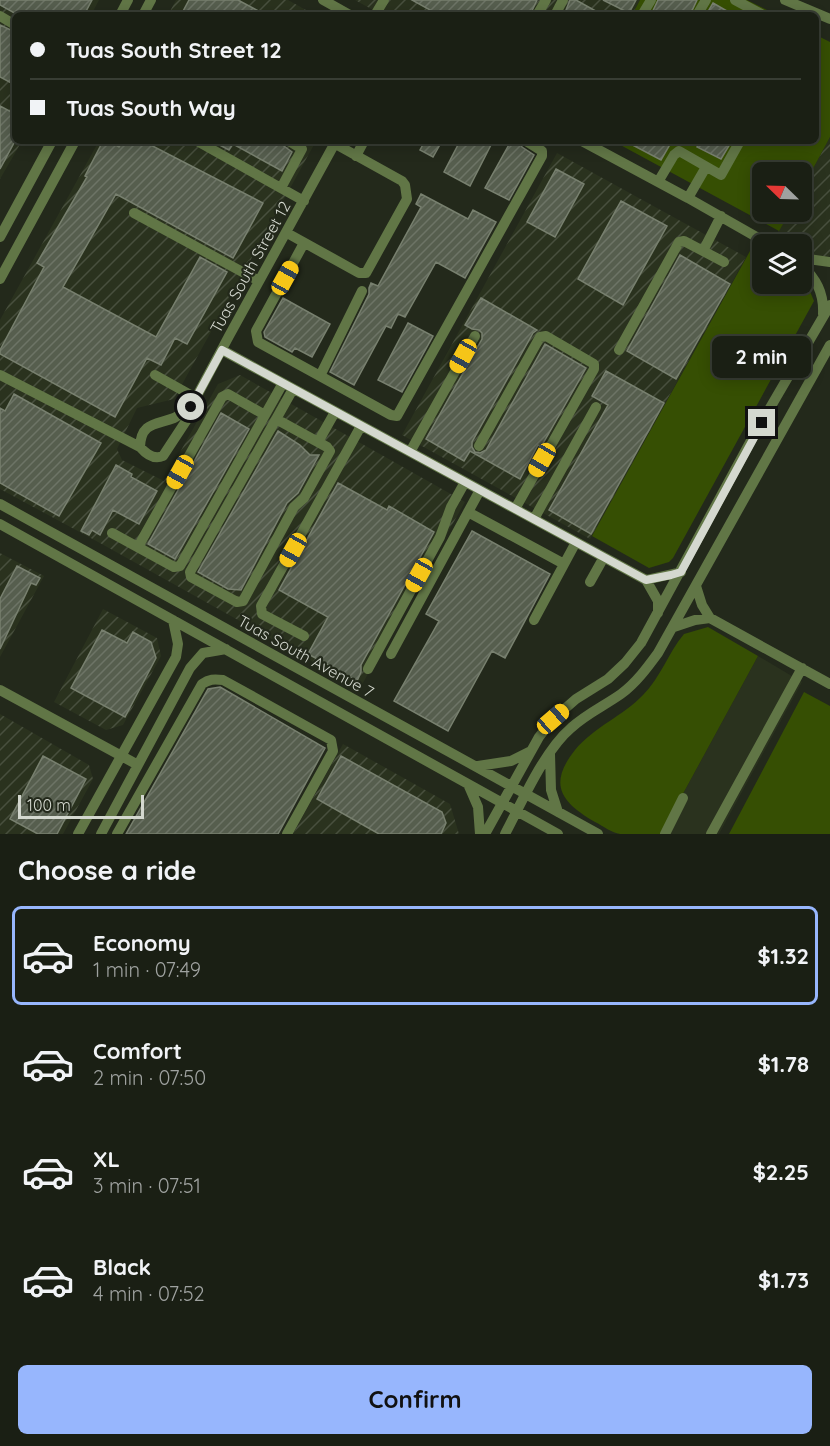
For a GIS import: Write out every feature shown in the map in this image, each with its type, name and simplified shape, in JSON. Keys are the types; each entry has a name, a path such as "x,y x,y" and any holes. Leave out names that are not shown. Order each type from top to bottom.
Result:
{"street":[{"path":"324,0 345,12"},
{"path":"735,0 757,12"},
{"path":"785,0 813,12"},
{"path":"0,237 50,144"},
{"path":"0,279 73,144"},
{"path":"201,144 304,201"},
{"path":"281,188 302,149 294,144"},
{"name":"Tuas South Street 12","path":"171,444 186,421 194,402 287,233 332,144"},
{"path":"287,233 359,273 366,273 369,270 408,195 402,182 336,144"},
{"path":"356,156 362,144"},
{"path":"304,243 256,333 259,343 391,415 397,416 542,156 542,151 531,144"},
{"path":"590,144 752,234"},
{"path":"658,182 676,152 679,151 721,175 738,144"},
{"path":"688,198 706,166"},
{"path":"134,213 260,281"},
{"path":"703,251 721,216"},
{"path":"619,350 679,242 684,241 724,262"},
{"path":"812,260 830,262"},
{"path":"812,275 823,299 823,317"},
{"path":"320,376 362,291"},
{"path":"485,834 539,737 553,719 576,699 608,679 625,663 640,643 681,572 753,437 830,305"},
{"path":"410,452 475,336"},
{"path":"479,446 540,337 546,336 594,364 594,369 515,509"},
{"path":"505,834 550,753 569,729 621,694 642,675 674,627 830,345"},
{"path":"222,350 646,580 658,601 658,613"},
{"path":"0,375 140,447 146,454 160,457 171,444 190,454"},
{"path":"140,447 140,438 149,426 175,418 194,402 155,375"},
{"path":"112,533 174,567 180,566 265,415 288,386"},
{"path":"276,419 329,448 329,453 304,498 294,507 243,601 237,602 191,577 190,572 276,419 288,386"},
{"path":"138,547 224,395 228,394 265,415"},
{"path":"534,519 596,407"},
{"path":"318,442 335,412"},
{"path":"304,636 262,614 261,606 361,426"},
{"path":"368,669 440,537 451,507 465,482"},
{"path":"391,654 480,490"},
{"name":"Tuas South Avenue 7","path":"0,504 598,834"},
{"path":"468,512 564,564"},
{"name":"Tuas South Avenue 7","path":"0,524 558,834"},
{"path":"0,529 16,534"},
{"path":"534,620 576,542"},
{"path":"590,582 604,557"},
{"path":"646,580 681,572"},
{"path":"696,586 702,605 710,618 830,684"},
{"path":"674,627 710,618"},
{"path":"78,834 176,657 178,644 173,620"},
{"path":"101,834 189,668 203,653 226,649"},
{"path":"711,834 802,668"},
{"path":"117,834 202,684 216,679 223,680 331,740 333,751 287,834"},
{"path":"0,690 138,765"},
{"path":"478,766 511,761 533,749"},
{"path":"550,753 551,790 558,812"},
{"path":"468,784 478,807 480,834"},
{"path":"665,834 683,798"}],"shaded area":[{"path":"0,0 99,0 93,12 12,12 12,144 20,144 0,179"},
{"path":"176,0 288,0 310,12 170,12"},
{"path":"355,0 640,0 634,12 377,12"},
{"path":"830,137 830,254 820,258 812,254 812,234 777,234 784,222 812,222 812,171"},
{"path":"97,144 314,144 174,399 137,408 117,449 122,460 164,481 218,384 240,375 465,502 360,688 0,489 0,320"},
{"path":"557,153 746,257 590,539 402,435"},
{"path":"0,553 44,576 0,657"},
{"path":"103,609 157,638 161,656 123,725 106,730 54,702"},
{"path":"758,656 802,682 719,834 661,834"},
{"path":"0,714 89,765 93,779 63,834 0,834"},
{"path":"343,744 450,804 459,834 293,834"}],"green space":[{"path":"640,0 747,0 771,12 634,12"},
{"path":"819,36 830,42 830,137 812,171 812,162 752,162 752,216 619,144 819,144"},
{"path":"762,222 784,222 779,231"},
{"path":"750,251 752,252 752,294 811,294 814,301 673,558 669,562 649,568 592,536"},
{"path":"708,627 758,656 661,834 620,834 611,831 574,808 567,800 560,783 566,762 583,742 643,695 655,681 684,634"},
{"path":"804,692 830,706 830,834 729,834"}],"building":[{"path":"0,0 92,0 86,12 13,12 0,5"},
{"path":"189,0 238,0 260,12 183,12"},
{"path":"412,0 537,0 531,12 434,12"},
{"path":"570,0 576,0 598,12 565,12"},
{"path":"603,0 636,0 630,12"},
{"path":"658,0 697,0 691,12 652,12"},
{"path":"713,3 729,12 708,12"},
{"path":"0,25 12,31 12,83 0,77"},
{"path":"0,106 12,112 13,144 0,169"},
{"path":"101,144 114,144 119,147 121,144 149,144 263,203 233,258 116,194 63,287 156,337 200,257 227,272 187,344 175,338 161,365 147,358 115,417 0,354 0,350 44,267 37,263 87,177 85,176"},
{"path":"218,144 233,144 229,150"},
{"path":"233,144 281,144 292,152 282,171"},
{"path":"423,144 440,144 433,157 420,150"},
{"path":"458,144 491,144 470,186 444,172"},
{"path":"509,144 520,144 534,155 509,200 485,188"},
{"path":"631,144 670,144 661,160"},
{"path":"698,144 730,144 721,159 697,147"},
{"path":"556,169 584,184 555,237 527,222"},
{"path":"421,194 468,219 473,210 496,222 465,278 436,262 405,317 398,314 391,328 386,326 354,385 330,372 369,294 371,283 378,286 421,207 416,204"},
{"path":"621,201 667,226 623,305 578,279"},
{"path":"680,255 730,284 676,379 627,351"},
{"path":"283,298 330,324 312,357 295,348 292,352 265,337 264,332"},
{"path":"481,298 537,330 533,333 472,442 475,452 480,453 486,450 545,344 586,368 541,447 538,445 520,479 470,451 464,461 426,439 482,339 482,333 479,330 465,325"},
{"path":"408,323 433,336 402,392 378,380"},
{"path":"606,371 664,403 591,534 549,510 608,405 592,396"},
{"path":"14,394 101,443 59,516 0,483 0,408 5,411"},
{"path":"221,413 249,429 175,559 148,544"},
{"path":"278,431 300,445 310,455 319,455 298,493 287,503 241,590 228,589 198,572"},
{"path":"116,465 132,474 131,477 157,491 139,524 113,510 100,535 92,530 89,535 81,531"},
{"path":"338,483 387,510 389,506 434,532 361,665 357,681 308,654 328,617 279,590"},
{"path":"472,531 550,574 505,658 492,651 448,731 394,701 439,621 426,614"},
{"path":"17,566 40,578 36,585 31,583 0,649 0,599"},
{"path":"102,630 127,643 133,632 151,642 156,658 125,717 71,688"},
{"path":"220,687 325,748 278,834 126,834 208,689"},
{"path":"43,756 86,779 57,834 38,834 10,819"},
{"path":"341,756 442,812 446,823 441,834 379,834 317,799"}],"route":[{"path":"191,407 222,350 646,580 681,572 762,423"}]}
